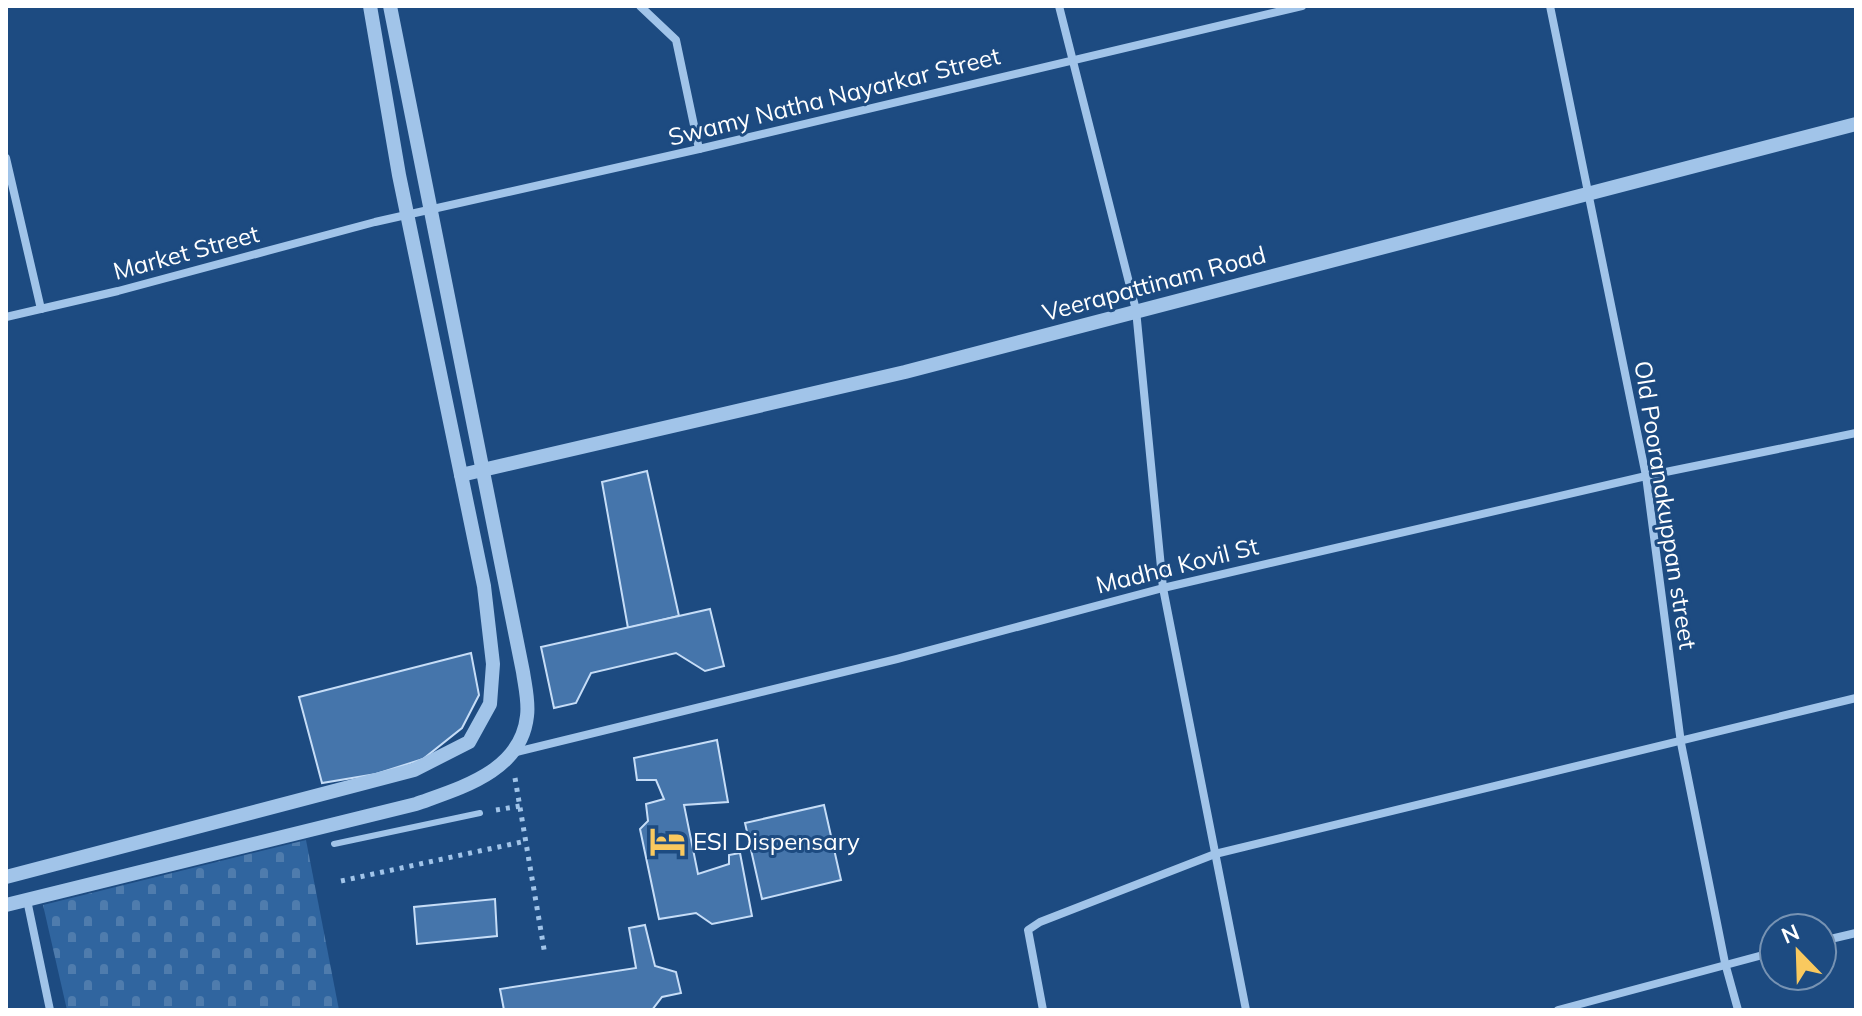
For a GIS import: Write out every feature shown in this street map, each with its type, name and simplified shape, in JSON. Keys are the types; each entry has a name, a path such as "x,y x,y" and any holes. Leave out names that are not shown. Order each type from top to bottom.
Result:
{"street":[{"path":"6,877 414,770 469,742 490,704 493,664 484,586 408,216 370,6"},
{"path":"6,905 416,804 480,781 512,753 527,716 523,672 390,6"},
{"path":"640,6 676,40 699,149"},
{"path":"1059,6 1136,310 1163,588 1246,1010"},
{"name":"Swamy Natha Nayarkar Street","path":"375,222 429,212 1302,6"},
{"name":"Old Pooranakuppan street","path":"1550,6 1646,476 1681,743 1725,963 1738,1010"},
{"name":"Veerapattinam Road","path":"461,475 905,372 1856,124"},
{"path":"6,158 41,309"},
{"name":"Market Street","path":"6,317 375,222"},
{"name":"Madha Kovil St","path":"512,753 897,659 1163,588 1646,476 1856,433"},
{"path":"1043,1010 1027,939 1032,926 1215,854 1856,698"},
{"path":"27,900 50,1010"},
{"path":"1558,1010 1758,956"}],"lane":[{"path":"334,844 480,813"}],"path":[{"path":"512,753 545,955"},
{"path":"480,813 520,806"},
{"path":"341,881 526,841"}],"green space":[{"path":"306,840 339,1010 67,1010 43,905"}],"building":[{"path":"647,471 679,616 628,628 602,482"},
{"path":"710,609 724,666 705,671 676,653 591,673 576,703 554,708 541,647"},
{"path":"471,653 479,695 462,728 423,759 376,774 322,783 299,697"},
{"name":"ESI Dispensary","path":"717,740 728,802 684,805 698,874 729,864 729,855 740,853 752,916 712,924 696,913 659,919 640,829 648,821 646,804 664,799 656,780 637,780 634,758"},
{"path":"824,805 841,880 762,899 745,823"},
{"path":"495,899 497,936 417,944 414,907"},
{"path":"645,925 655,966 676,972 681,993 662,997 652,1010 504,1010 500,989 636,968 629,928"}],"place":[{"name":"ESI Dispensary","path":"667,841"}]}
